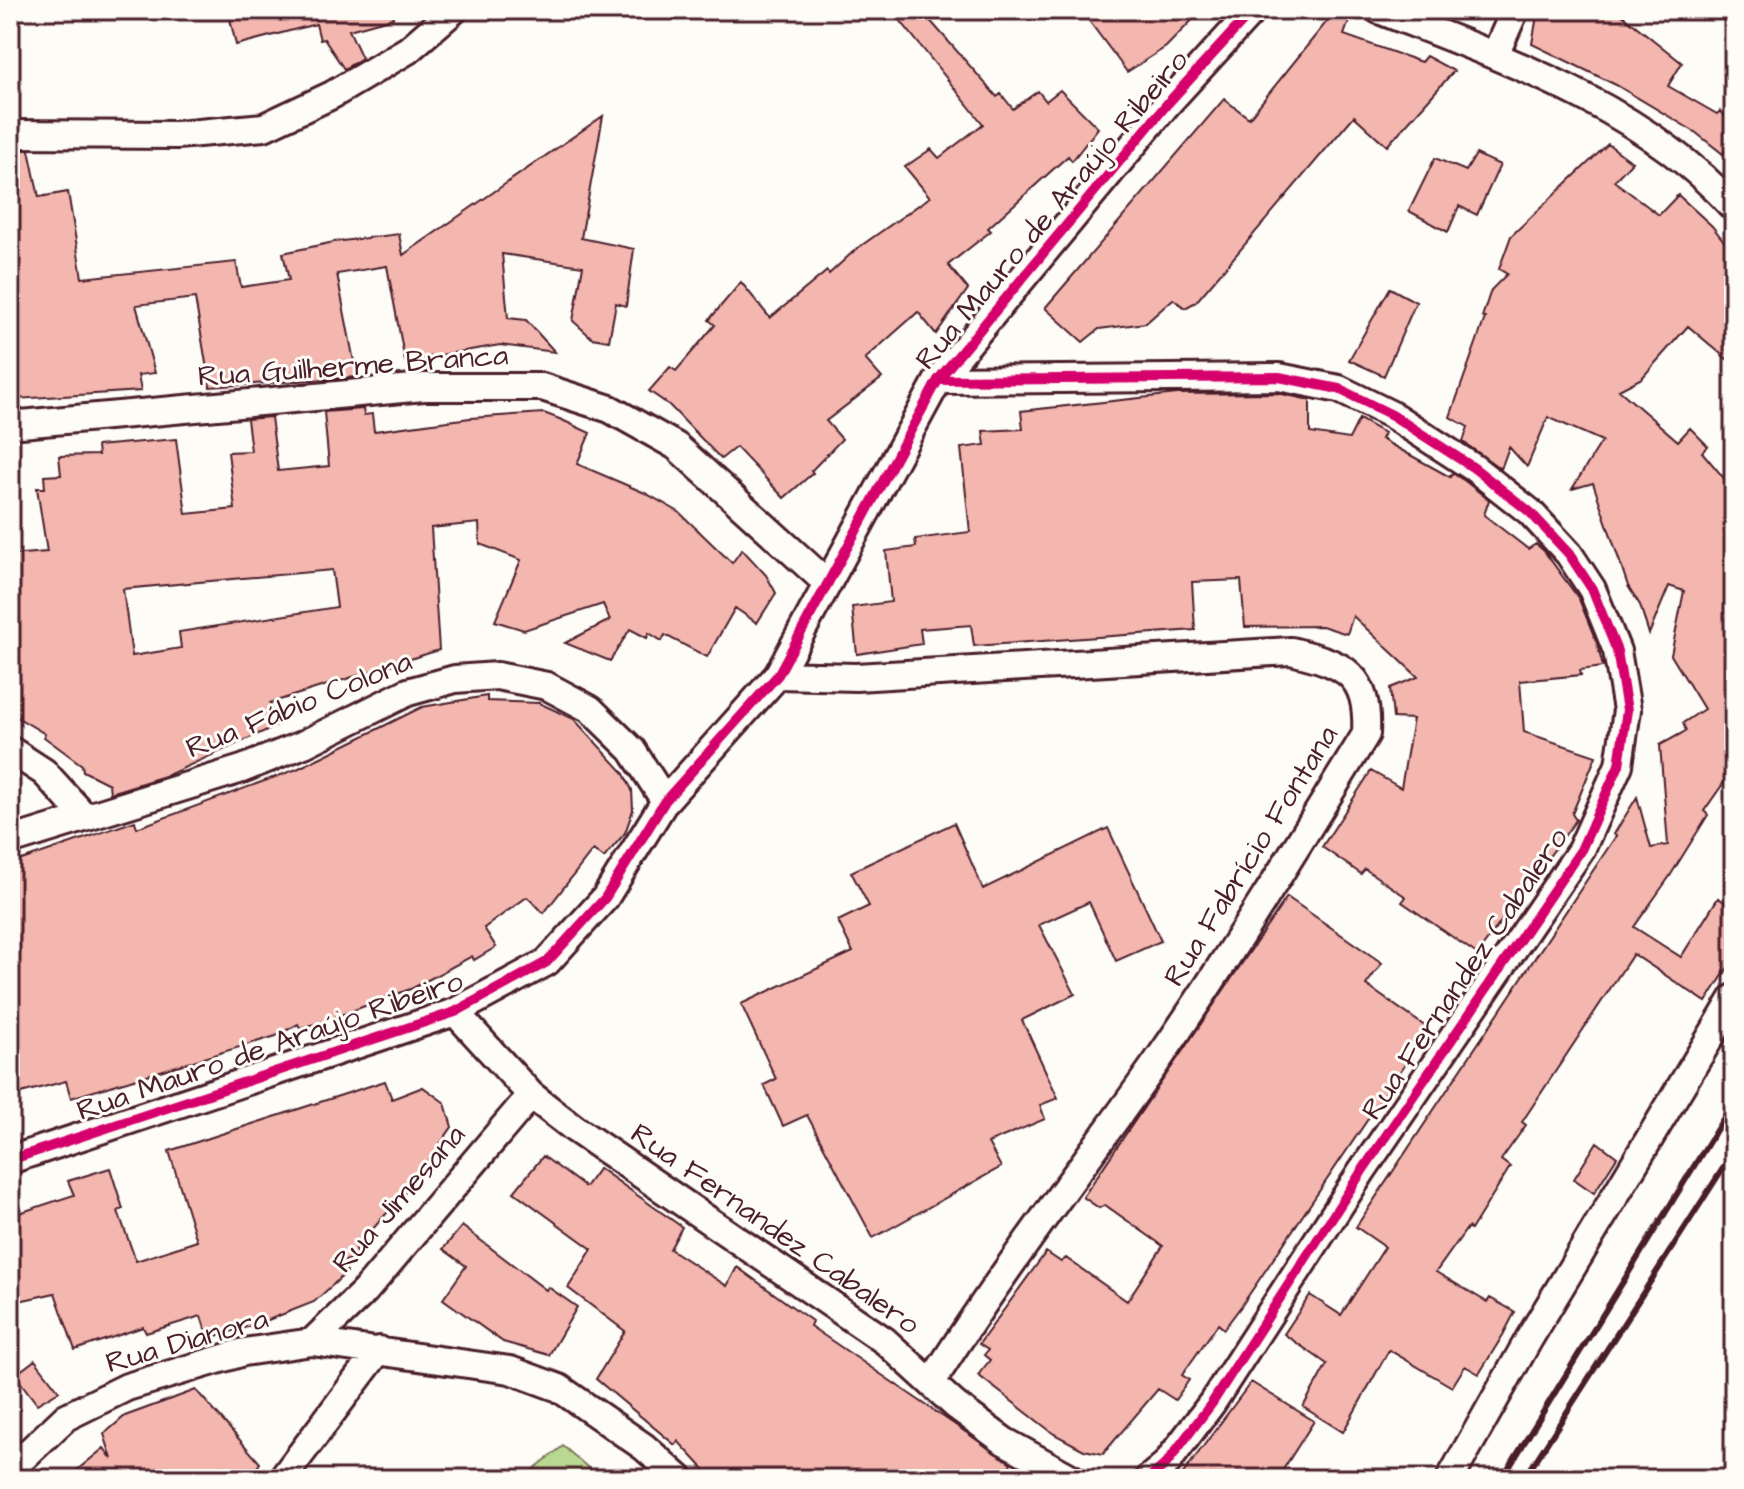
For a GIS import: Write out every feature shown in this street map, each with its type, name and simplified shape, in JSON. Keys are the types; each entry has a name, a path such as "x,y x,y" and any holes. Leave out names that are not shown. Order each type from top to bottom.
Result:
{"street":[{"path":"10,134 177,135 264,127 332,95 408,50 454,10"},
{"name":"Rua Mauro de Araújo Ribeiro","path":"10,1160 455,1012 547,962 605,898 665,801 778,675 803,636 827,583 938,380 1167,104 1253,10"},
{"path":"1379,10 1495,55 1587,98 1662,145 1714,186 1734,208"},
{"path":"1495,55 1515,10"},
{"name":"Rua Fernandez Cabalero","path":"938,380 1279,377 1339,389 1392,415 1474,468 1530,512 1569,554 1592,589 1617,651 1627,710 1619,765 1581,850 1362,1171 1212,1403 1166,1464 1148,1479"},
{"name":"Rua Guilherme Branca","path":"10,425 424,387 542,387 610,409 676,446 827,583"},
{"name":"Rua Fabrício Fontana","path":"778,675 856,677 1291,651 1331,661 1357,679 1367,705 1366,734 1261,904 1158,1060 981,1304 932,1382"},
{"name":"Rua Fábio Colona","path":"10,841 242,769 304,744 408,692 455,679 497,676 547,686 590,709 632,750 665,801"},
{"path":"10,750 44,772 85,817"},
{"path":"1450,1479 1529,1339 1734,998"},
{"name":"Rua Fernandez Cabalero","path":"455,1012 531,1095 575,1129 885,1341 955,1405 1004,1441 1031,1459 1073,1479"},
{"name":"Rua Jimesana","path":"312,1342 365,1291 531,1095"},
{"name":"Rua Dianora","path":"10,1470 66,1417 127,1387 244,1352 312,1342 510,1370 559,1388 644,1447 680,1479"},
{"path":"282,1479 379,1350"}],"green space":[{"path":"563,1446 601,1479 521,1479"}],"building":[{"path":"228,10 392,10 393,18 349,30 362,58 344,69 324,39 320,40 316,24 236,45"},
{"path":"892,10 921,10 997,97 1001,94 1013,109 1038,91 1046,101 1060,90 1098,128 1072,161 1068,156 988,228 991,231 948,265 968,289 936,334 918,312 865,359 882,378 826,421 842,439 811,471 813,473 784,498 736,447 721,459 669,405 649,391 670,367 676,371 715,325 709,320 741,282 770,318 827,271 829,274 855,250 930,197 905,167 931,149 939,158 983,124"},
{"path":"1081,10 1202,10 1166,47 1127,72"},
{"path":"1336,10 1353,10 1344,35 1421,62 1426,56 1454,71 1387,146 1354,116 1196,302 1185,308 1173,299 1146,323 1099,329 1083,342 1045,308 1224,99 1249,118"},
{"path":"1538,10 1616,10 1682,63 1668,86 1717,114 1720,111 1734,123 1734,140 1723,154 1695,132 1616,85 1532,44"},
{"path":"603,116 581,238 634,249 626,306 616,303 609,341 592,338 573,321 583,266 502,254 508,318 526,320 555,352 500,345 405,361 387,266 337,274 357,377 210,387 195,298 136,305 155,373 138,375 141,391 16,399 13,370 10,370 10,205 14,205 10,150 29,150 39,197 68,192 82,278 236,262 241,287 289,280 283,253 334,242 399,234 403,255"},
{"path":"1608,144 1632,162 1614,181 1659,215 1678,195 1712,226 1734,254 1734,365 1688,326 1642,378 1619,390 1678,441 1690,428 1708,446 1702,452 1734,490 1734,768 1704,811 1708,815 1670,876 1634,927 1681,957 1718,898 1734,908 1734,958 1706,1002 1633,954 1522,1122 1526,1125 1501,1160 1510,1167 1471,1230 1468,1227 1436,1272 1487,1302 1490,1298 1515,1312 1503,1335 1479,1374 1465,1366 1452,1387 1389,1350 1343,1432 1303,1407 1327,1364 1284,1334 1310,1295 1341,1315 1385,1247 1356,1227 1616,836 1614,834 1637,797 1651,848 1668,845 1660,745 1686,731 1683,723 1704,709 1671,655 1684,591 1669,586 1649,634 1640,605 1628,586 1593,483 1572,489 1602,441 1548,417 1527,467 1509,447 1501,469 1463,442 1468,427 1450,417 1485,318 1482,317 1491,290 1507,274 1499,269 1511,236"},
{"path":"1476,154 1500,165 1477,215 1459,206 1448,232 1409,211 1435,158 1466,171"},
{"path":"1390,288 1416,302 1384,376 1349,360"},
{"path":"1277,393 1310,400 1310,433 1349,439 1359,419 1384,433 1381,439 1450,477 1452,473 1465,481 1489,500 1484,515 1528,549 1536,544 1544,551 1579,599 1597,643 1603,667 1580,670 1581,675 1520,681 1524,732 1596,756 1572,814 1576,820 1477,954 1402,902 1406,897 1365,869 1361,874 1322,847 1371,771 1401,788 1413,719 1393,718 1390,688 1418,677 1353,616 1347,634 1322,626 1245,627 1241,580 1192,582 1195,630 974,646 971,625 920,629 922,644 857,654 852,607 891,602 886,551 916,547 915,539 970,532 961,448 985,445 983,431 1023,429 1021,411 1177,394"},
{"path":"363,409 364,415 372,414 374,431 470,418 544,413 562,420 590,433 577,464 645,493 679,512 732,563 742,549 766,575 776,593 757,623 735,608 707,657 665,635 662,641 649,633 647,638 630,629 610,661 565,643 610,620 603,604 524,630 495,621 521,560 480,544 479,523 431,528 439,650 270,703 276,726 168,775 110,793 109,784 83,771 82,765 44,737 45,734 10,713 10,555 47,552 37,488 45,488 44,476 61,475 59,456 98,455 97,446 176,439 186,514 235,509 228,452 251,451 247,419 271,417 278,471 329,466 324,412","holes":["332,570 337,607 179,632 181,648 132,656 123,589"]},
{"path":"487,696 487,701 539,703 574,719 623,772 632,790 633,810 625,833 604,858 593,850 544,913 527,897 484,928 496,947 474,960 472,956 413,988 322,1022 300,1028 298,1024 276,1036 71,1098 66,1081 10,1096 10,864 135,821 137,828 297,769 422,707"},
{"path":"954,823 983,889 1108,828 1161,941 1116,961 1089,902 1039,925 1075,994 1022,1020 1058,1098 1040,1105 1045,1119 988,1143 1001,1167 873,1238 807,1115 783,1126 764,1085 776,1079 741,1004 853,952 838,921 869,906 851,872"},
{"path":"1287,897 1382,963 1366,985 1429,1029 1242,1305 1224,1329 1218,1324 1182,1375 1189,1380 1175,1400 1158,1389 1103,1454 1084,1450 1054,1434 978,1375 990,1360 984,1355 988,1350 979,1344 1046,1252 1061,1262 1066,1258 1127,1301 1163,1246 1105,1205 1099,1208 1083,1197"},
{"path":"385,1081 392,1099 423,1087 445,1103 452,1127 410,1187 355,1249 357,1256 343,1262 347,1272 314,1302 258,1324 208,1338 201,1316 146,1333 143,1327 75,1350 55,1293 10,1303 10,1216 74,1195 68,1181 110,1168 123,1209 118,1211 136,1261 197,1241 169,1151"},
{"path":"1597,1142 1617,1157 1594,1193 1574,1179"},
{"path":"543,1156 585,1187 599,1168 682,1227 670,1249 727,1286 737,1267 812,1321 810,1326 1011,1463 1003,1479 713,1479 678,1441 675,1445 596,1379 625,1331 568,1288 592,1249 514,1192"},
{"path":"462,1226 546,1290 548,1287 577,1307 549,1355 503,1342 443,1299 466,1266 443,1249"},
{"path":"35,1360 59,1391 37,1404 15,1375"},
{"path":"1251,1382 1314,1421 1277,1479 1179,1479"},
{"path":"196,1390 260,1463 249,1479 237,1479 224,1466 208,1479 66,1479 104,1448 112,1459 104,1434 125,1416"}],"railway":[{"path":"1502,1479 1734,1101"},
{"path":"1524,1479 1734,1151"}],"cycle path":[{"path":"10,1160 455,1012 547,962 605,898 665,801 778,675 938,380 1167,104 1253,10"},
{"path":"938,380 1279,377 1339,389 1392,415 1474,468 1530,512 1569,554 1592,589 1617,651 1627,710 1619,765 1581,850 1362,1171 1212,1403 1166,1464 1148,1479"}]}
